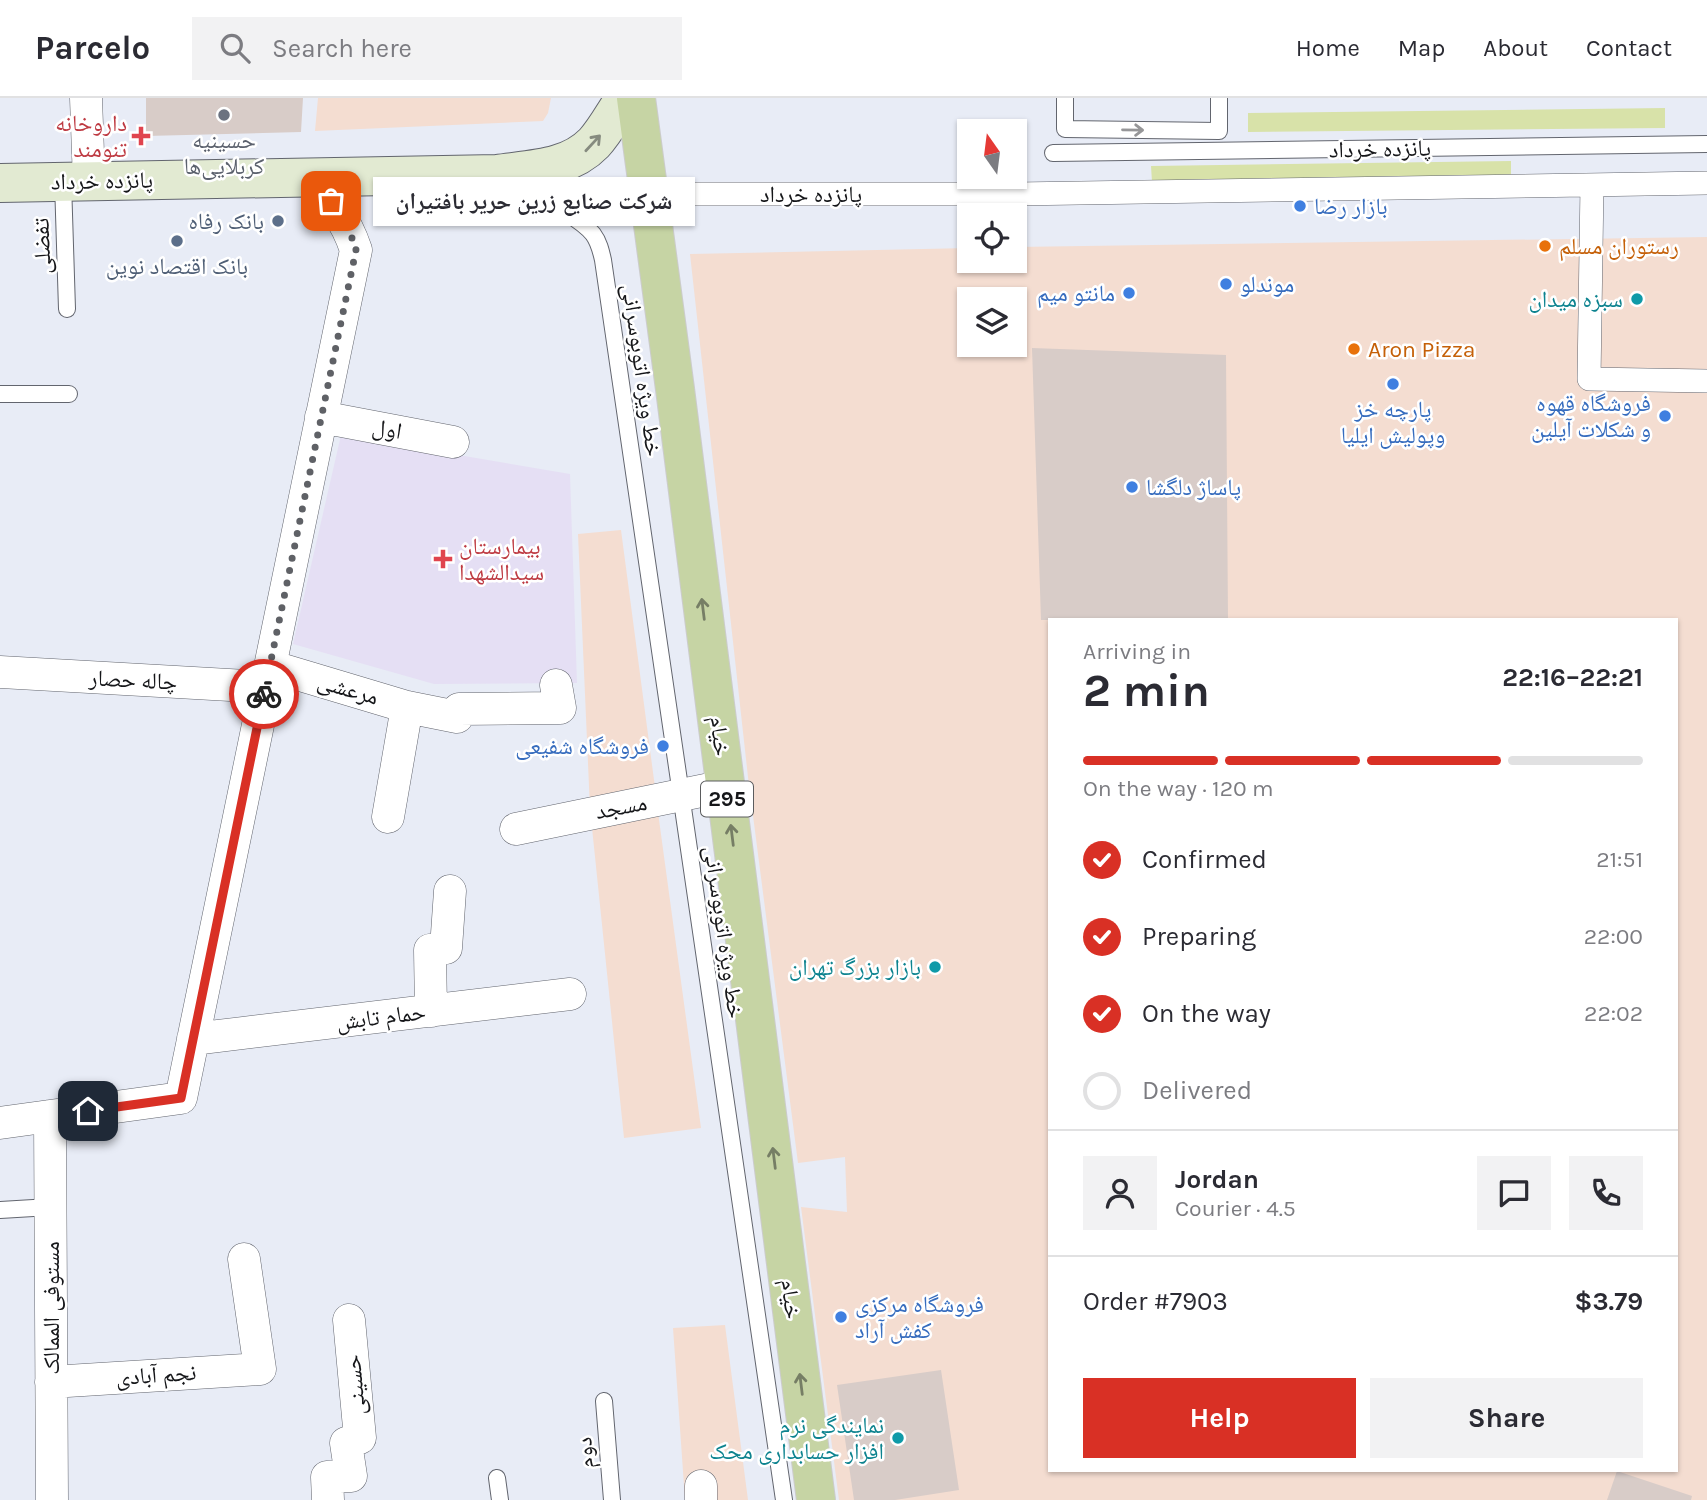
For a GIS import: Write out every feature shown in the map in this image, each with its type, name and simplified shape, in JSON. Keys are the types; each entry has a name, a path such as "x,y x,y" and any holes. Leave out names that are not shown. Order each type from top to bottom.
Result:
{"main road":[{"name":"پانزده خرداد","path":"0,183 498,174 562,164 581,155 596,141 625,98"},
{"name":"خیام","path":"636,98 816,1500"}],"street":[{"path":"76,181 86,98"},
{"path":"0,1123 181,1098 356,250 349,229 331,201 304,177"},
{"name":"پانزده خرداد","path":"649,194 1016,194 1707,183"},
{"path":"1592,185 1589,379 1707,381"},
{"name":"اول","path":"321,417 453,442"},
{"name":"چاله حصار","path":"0,672 268,677"},
{"name":"مرعشی","path":"268,677 421,702 457,717 459,709 558,696"},
{"path":"388,817 421,702"},
{"name":"مسجد","path":"516,829 726,786"},
{"path":"431,1011 430,950 446,948 450,891"},
{"name":"حمام تابش","path":"193,1039 570,994"},
{"name":"مستوفی الممالک","path":"50,1116 52,1500"},
{"name":"نجم آبادی","path":"51,1382 260,1369 244,1259"},
{"name":"حسینی","path":"328,1500 327,1476 351,1476 346,1443 360,1438 349,1321"}],"lane":[{"path":"1065,98 1065,129 1219,131"},
{"path":"1219,98 1219,131 1233,150"},
{"name":"پانزده خرداد","path":"1053,153 1707,144"},
{"name":"خط ویژه اتوبوسرانی","path":"498,174 582,224 592,233 600,247 784,1500"},
{"name":"تفضلی","path":"66,309 76,181"},
{"path":"0,394 69,394"},
{"path":"0,1210 50,1208"},
{"name":"دوم","path":"604,1401 612,1500"},
{"path":"496,1478 500,1500"}],"shaded area":[{"path":"318,98 551,98 543,121 315,131"},
{"name":"بازار بزرگ تهران","path":"1707,237 1707,1500 839,1500 801,1207 847,1212 845,1157 798,1163 748,777 690,254 957,248 957,273 1027,273 1027,247"},
{"name":"بیمارستان سیدالشهدا","path":"341,435 570,474 577,683 434,684 293,644"},
{"path":"621,530 656,795 590,809 578,534"},
{"path":"657,805 701,1128 624,1138 591,818"},
{"path":"725,1325 748,1500 685,1500 673,1328"}],"green space":[{"path":"1665,108 1665,128 1248,132 1248,113"},
{"path":"1511,161 1511,176 1152,182 1151,166"}],"building":[{"name":"حسینیه کربلایی‌ها","path":"146,98 303,98 301,132 146,136"},
{"name":"پاساژ دلگشا","path":"1032,348 1226,355 1228,618 1041,620"},
{"name":"نمایندگی نرم افزار حسابداری محک","path":"941,1370 959,1490 895,1500 854,1500 837,1385"},
{"path":"1617,1472 1692,1496 1691,1500 1607,1500"}],"way so far":[{"path":"264,694 356,250 349,229 331,201"}],"place":[{"name":"حسینیه کربلایی‌ها","path":"224,115"},
{"name":"داروخانه تنومند","path":"141,136"},
{"name":"شرکت صنایع زرین حریر بافتیران","path":"331,201"},
{"name":"بازار رضا","path":"1300,206"},
{"name":"بانک رفاه","path":"278,221"},
{"name":"بانک اقتصاد نوین","path":"177,241"},
{"name":"رستوران مسلم","path":"1545,246"},
{"name":"موندلو","path":"1226,284"},
{"name":"مانتو میم","path":"1129,293"},
{"name":"سبزه میدان","path":"1637,299"},
{"name":"Aron Pizza","path":"1354,349"},
{"name":"پارچه خز وپولیش ایلیا","path":"1393,384"},
{"name":"فروشگاه قهوه و شکلات آیلین","path":"1665,416"},
{"name":"پاساژ دلگشا","path":"1132,487"},
{"name":"بیمارستان سیدالشهدا","path":"443,559"},
{"name":"فروشگاه شفيعی","path":"663,746"},
{"name":"بازار بزرگ تهران","path":"935,967"},
{"name":"فروشگاه مرکزی کفش آراد","path":"841,1317"},
{"name":"نمایندگی نرم افزار حسابداری محک","path":"898,1438"}],"route":[{"path":"88,1111 181,1098 264,694"}]}
